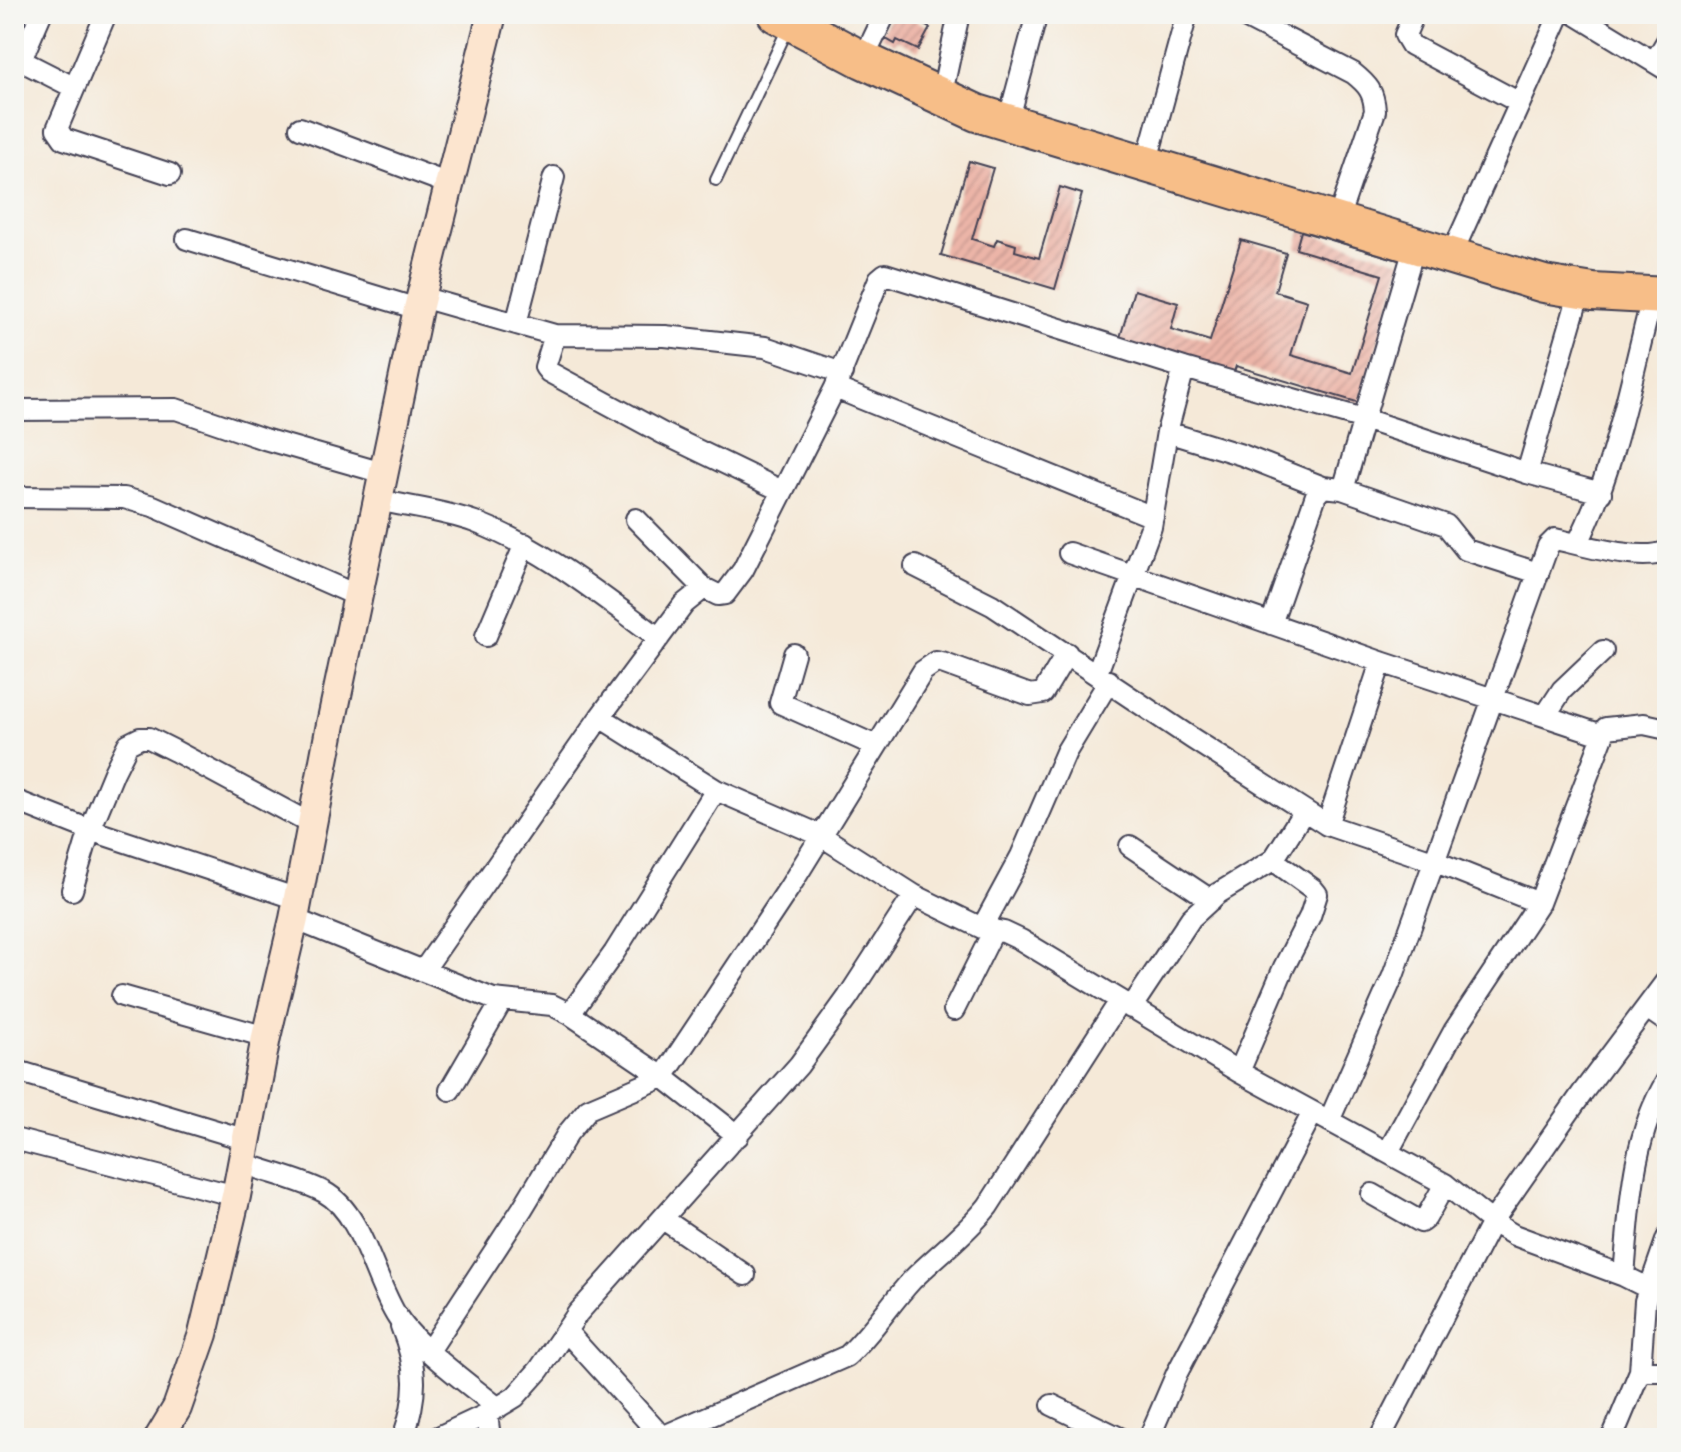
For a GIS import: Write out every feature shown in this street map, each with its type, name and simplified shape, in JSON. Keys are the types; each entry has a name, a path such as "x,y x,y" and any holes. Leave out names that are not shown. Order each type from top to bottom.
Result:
{"highway":[{"path":"784,18 941,98 1008,122 1544,284 1580,291 1660,295"}],"street":[{"path":"41,14 18,58 73,87"},
{"path":"106,14 57,129 64,139 170,174"},
{"path":"159,1438 177,1408 203,1334 236,1196 266,1037 296,909 419,303 492,14"},
{"path":"863,60 885,14"},
{"path":"941,98 959,14"},
{"path":"1008,122 1037,14"},
{"path":"1146,164 1187,14"},
{"path":"1239,14 1353,73 1367,84 1374,96 1375,111 1337,222"},
{"path":"1414,14 1405,35 1406,41 1520,103"},
{"path":"1451,256 1560,14"},
{"path":"1575,14 1661,66 1667,41"},
{"path":"300,128 449,184"},
{"path":"516,324 554,177"},
{"path":"187,239 419,303 555,335 665,336 765,347 1153,517"},
{"path":"1271,624 1316,495 1332,488 1364,419 1415,245"},
{"path":"636,519 704,588 718,595 731,589 839,380 879,279 885,274 1184,368 1364,419 1527,473 1601,493"},
{"path":"1527,473 1580,291"},
{"path":"1578,543 1601,493 1660,295"},
{"path":"555,335 545,361 549,372 662,433 782,491"},
{"path":"954,1010 1066,752 1103,677 1132,576 1153,517 1167,432 1184,368"},
{"path":"14,410 176,409 264,439 525,544 659,638"},
{"path":"1167,432 1446,525 1466,550 1538,573"},
{"path":"14,497 124,498 153,506 358,596"},
{"path":"1149,1438 1177,1373 1321,1117 1393,976 1548,546 1555,539 1632,554 1661,554 1667,551"},
{"path":"486,636 525,544"},
{"path":"1069,553 1602,735"},
{"path":"915,566 992,605 1327,825 1436,862 1539,903"},
{"path":"423,971 600,717 684,604 704,588"},
{"path":"1545,716 1562,690 1603,651"},
{"path":"429,1351 568,1133 588,1109 663,1077 789,888 929,665 942,663 1037,695 1043,693 1067,653"},
{"path":"794,654 780,703 876,746"},
{"path":"1327,825 1381,662"},
{"path":"600,717 716,790 820,835 914,895 988,929 1021,940 1239,1072 1445,1184 1492,1222 1514,1235 1648,1288"},
{"path":"1388,1152 1454,1031 1539,903 1606,728 1644,724 1667,729"},
{"path":"72,890 90,830 128,744 140,738 149,738 175,751 311,824"},
{"path":"570,1014 614,953 716,790"},
{"path":"14,800 296,909 423,971 502,1001 552,1005 663,1077 738,1136"},
{"path":"566,1331 663,1438 847,1356 912,1281 970,1229 1125,1004 1191,918 1246,875 1273,860 1304,811"},
{"path":"1130,846 1211,900"},
{"path":"1239,1072 1284,967 1310,916 1317,894 1273,860"},
{"path":"436,1438 492,1411 515,1397 523,1388 578,1313 799,1065 848,997 914,895"},
{"path":"1380,1438 1492,1222 1583,1092 1667,980"},
{"path":"122,996 266,1037"},
{"path":"450,1090 502,1001"},
{"path":"1647,1008 1667,1022"},
{"path":"14,1070 245,1152 324,1193 337,1203 362,1241 409,1347 416,1382 403,1438"},
{"path":"1624,1276 1633,1177 1639,1146 1649,1116 1667,1080"},
{"path":"14,1139 236,1196"},
{"path":"1372,1194 1421,1222 1445,1184"},
{"path":"663,1219 745,1275"},
{"path":"1612,1438 1640,1371 1642,1318 1648,1288 1667,1238"},
{"path":"398,1319 492,1411"},
{"path":"1640,1371 1667,1371"},
{"path":"1052,1405 1120,1438"},
{"path":"490,1438 492,1411"}],"lane":[{"path":"716,180 784,18"}],"building":[{"path":"892,14 903,14 930,28 918,50 897,40 895,44 881,36"},
{"path":"969,161 993,168 972,239 994,246 997,239 1016,245 1015,251 1039,258 1060,187 1082,194 1055,289 941,255"},
{"path":"1301,231 1402,261 1360,403 1236,366 1233,375 1119,341 1134,290 1178,303 1171,329 1210,341 1241,240 1286,253 1275,291 1307,301 1291,355 1352,373 1382,275 1296,249"}]}
